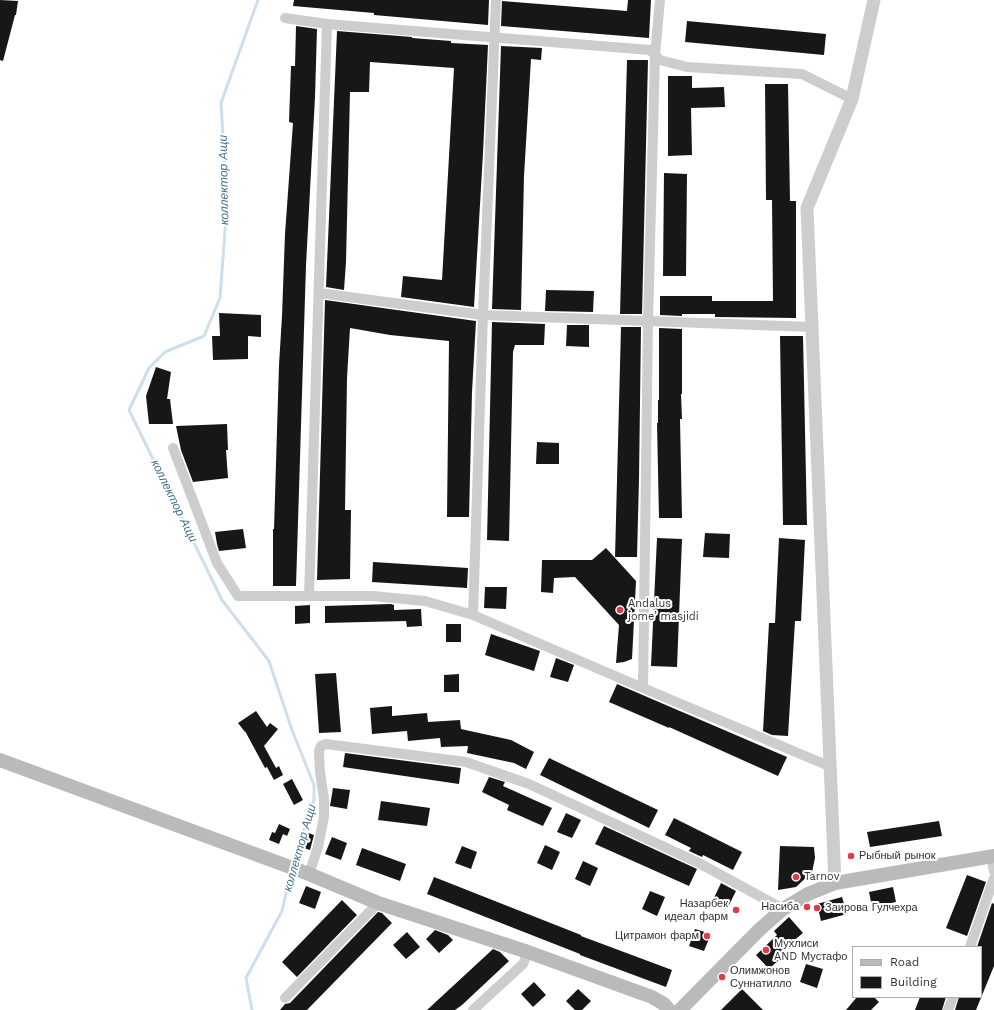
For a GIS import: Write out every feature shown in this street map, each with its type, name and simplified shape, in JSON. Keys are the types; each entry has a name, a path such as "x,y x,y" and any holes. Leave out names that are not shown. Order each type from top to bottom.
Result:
{"main road":[{"path":"0,760 305,873 378,903 528,952 652,997 664,1004 669,1010"},
{"path":"680,1010 759,930 783,909 808,894 835,883 993,857"}],"street":[{"path":"472,615 493,37 496,0"},
{"path":"643,688 648,321 654,55 660,0"},
{"path":"835,883 807,208 852,99 874,0"},
{"path":"285,18 327,24 650,50 660,60 687,67 802,74 852,99"},
{"path":"309,596 327,24"},
{"path":"318,293 483,314 812,328"},
{"path":"173,448 217,563 238,596 373,596 424,601 472,615 829,766"},
{"path":"305,873 318,847 324,817 324,799 319,751 321,746 326,744 466,762 529,784 699,863 783,909"},
{"path":"993,857 994,871"},
{"path":"970,946 994,878"},
{"path":"285,998 378,903"},
{"path":"473,1010 524,964 528,952"},
{"path":"948,1010 953,998"}],"building":[{"path":"0,0 18,1 16,15 3,61 0,60"},
{"path":"294,0 489,0 488,25 293,6"},
{"path":"628,0 651,0 649,38 501,26 502,1 627,11"},
{"path":"687,21 826,34 824,55 685,42"},
{"path":"296,26 317,29 306,265 296,586 273,586 273,529 279,365 285,234 293,123 289,122 291,66 295,66"},
{"path":"337,31 451,41 451,43 488,45 474,307 401,297 403,276 442,280 454,68 370,62 369,92 350,92 344,290 326,287"},
{"path":"501,46 542,48 541,60 531,59 524,176 521,310 492,309"},
{"path":"627,60 648,60 642,314 620,314"},
{"path":"668,76 692,76 692,88 724,87 725,107 691,108 692,155 668,156"},
{"path":"765,84 788,84 790,201 796,201 796,318 715,317 715,314 682,314 682,316 660,315 660,296 712,296 712,301 773,301 772,200 766,200"},
{"path":"664,173 687,174 686,276 663,276"},
{"path":"546,290 594,291 593,312 545,311"},
{"path":"325,300 476,321 472,392 469,517 447,517 449,341 390,335 350,328 347,378 345,510 351,510 350,579 317,580"},
{"path":"219,313 261,315 261,337 248,336 248,359 213,360 212,336 220,336"},
{"path":"492,322 545,324 544,345 515,345 513,352 509,541 487,540"},
{"path":"567,325 589,325 589,347 566,346"},
{"path":"621,327 641,327 637,557 615,557"},
{"path":"659,328 682,329 682,419 680,419 682,518 659,518 657,423 659,400"},
{"path":"780,336 803,336 807,525 783,525"},
{"path":"156,367 171,372 167,399 170,399 173,424 149,424 146,396"},
{"path":"227,424 228,450 226,450 228,478 193,482 181,450 176,426"},
{"path":"537,442 559,443 559,464 536,464"},
{"path":"243,529 246,548 219,551 215,532"},
{"path":"705,533 730,534 729,558 703,557"},
{"path":"657,538 682,539 677,667 651,666"},
{"path":"779,538 805,540 801,621 795,621 788,736 772,735 763,731 769,623 775,623"},
{"name":"Andalus jome’ masjidi","path":"606,548 636,581 632,659 616,663 619,625 575,577 554,578 553,593 541,592 542,560 592,560"},
{"path":"373,562 468,568 467,588 372,582"},
{"path":"485,587 507,587 506,609 484,608"},
{"path":"310,605 310,623 295,624 295,606"},
{"path":"394,605 394,610 421,609 422,626 407,627 406,621 325,623 325,606"},
{"path":"446,624 461,624 461,642 446,642"},
{"path":"491,634 540,651 534,671 485,655"},
{"path":"556,658 574,665 568,682 550,677"},
{"path":"336,673 341,732 319,733 315,674"},
{"path":"459,674 459,692 444,692 444,675"},
{"path":"617,684 787,757 778,776 609,702"},
{"path":"392,706 392,716 427,713 428,722 460,720 461,729 511,740 534,752 526,769 514,763 467,753 468,746 441,747 440,738 408,741 407,731 372,734 370,708"},
{"path":"256,711 267,727 270,723 278,729 264,746 276,768 279,766 283,775 274,780 267,767 265,768 245,731 238,723"},
{"path":"345,753 461,768 459,784 343,767"},
{"path":"549,758 658,810 649,828 540,775"},
{"path":"489,777 505,782 503,786 552,808 543,826 507,810 509,805 482,792"},
{"path":"292,779 303,800 294,805 283,784"},
{"path":"333,788 350,790 347,809 330,806"},
{"path":"381,801 430,808 427,826 378,820"},
{"path":"566,813 581,820 572,838 557,832"},
{"path":"674,818 742,852 733,870 703,855 702,857 689,851 691,848 665,835"},
{"path":"939,821 942,836 870,847 867,832"},
{"path":"279,824 290,829 287,836 283,834 279,844 269,840 272,832 275,833"},
{"path":"604,826 697,869 689,886 595,844"},
{"path":"305,832 314,835 310,850 300,847"},
{"path":"332,837 347,843 341,860 325,854"},
{"path":"545,845 560,852 552,870 537,863"},
{"path":"462,846 477,852 471,869 455,863"},
{"path":"780,846 814,847 815,858 812,872 796,887 778,890"},
{"path":"362,848 406,864 400,881 356,865"},
{"path":"583,861 598,868 590,886 575,879"},
{"path":"967,875 986,882 967,936 946,928"},
{"path":"434,877 581,936 672,970 666,987 580,955 427,894"},
{"path":"721,883 736,891 728,907 713,900"},
{"path":"306,886 321,892 315,909 299,903"},
{"path":"893,887 896,902 872,907 869,892"},
{"path":"650,891 665,897 657,916 642,909"},
{"path":"842,897 847,914 821,921 817,904"},
{"path":"342,900 357,915 297,977 282,962"},
{"path":"992,903 994,904 994,966 982,995 982,946 977,946"},
{"path":"378,912 382,913 392,923 307,1010 280,1010 285,1004 290,1003"},
{"path":"789,917 803,933 780,952 783,956 769,969 756,955 777,935 774,931"},
{"path":"695,929 711,934 704,951 689,946"},
{"path":"435,930 448,935 453,940 439,953 426,939"},
{"path":"407,932 420,947 406,959 393,945"},
{"path":"493,949 500,952 509,961 462,1005 455,1010 427,1010"},
{"path":"806,964 823,969 817,988 800,982"},
{"path":"534,982 546,995 533,1007 521,994"},
{"path":"578,989 591,1001 582,1010 575,1010 566,1001"},
{"path":"742,989 763,1010 721,1010"},
{"path":"856,998 875,998 879,1002 871,1010 846,1010"},
{"path":"920,998 946,998 942,1010 915,1010"},
{"path":"959,998 981,998 976,1010 955,1010"}],"waterway":[{"name":"коллектор Ащи","path":"258,0 221,103 227,204 220,298 204,336 165,352 149,368 129,410 222,600 269,661 292,730 314,785 314,800 293,863"},
{"name":"коллектор Ащи","path":"252,1010 246,978 282,911 291,871"}],"place":[{"name":"Andalus jome’ masjidi","path":"620,610"},
{"name":"Рыбный рынок","path":"851,856"},
{"name":"Tarnov","path":"796,877"},
{"name":"Насиба","path":"807,907"},
{"name":"Заирова Гулчехра","path":"817,908"},
{"name":"Назарбек идеал фарм","path":"736,910"},
{"name":"Цитрамон фарм","path":"707,936"},
{"name":"Мухлиси AND Мустафо","path":"766,950"},
{"name":"Олимжонов Суннатилло","path":"722,977"}]}
